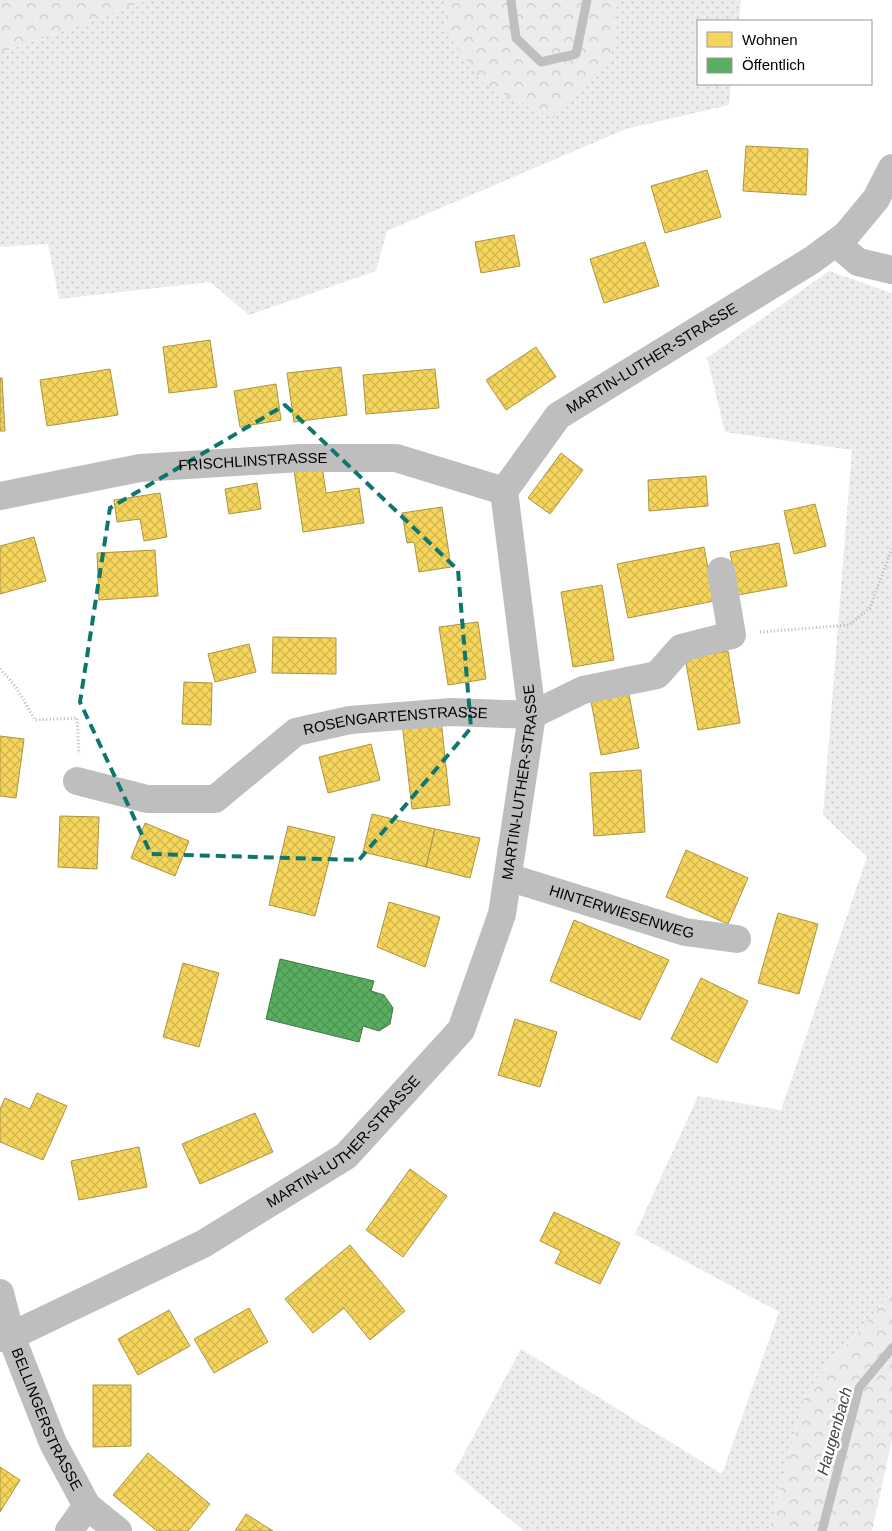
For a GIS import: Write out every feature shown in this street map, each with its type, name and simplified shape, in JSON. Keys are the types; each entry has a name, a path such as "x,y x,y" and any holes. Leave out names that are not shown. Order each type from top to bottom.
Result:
{"street":[{"name":"MARTIN-LUTHER-STRASSE","path":"6,1337 203,1244 346,1156 461,1030 502,914 532,716 504,491 558,416 812,260 836,243 846,235 876,199 892,168"},
{"path":"836,243 858,262 892,270"},
{"name":"FRISCHLINSTRASSE","path":"0,496 140,468 310,458 396,458 504,491"},
{"path":"532,716 583,690 657,676 681,648 732,635 721,571"},
{"name":"ROSENGARTENSTRASSE","path":"77,781 147,799 215,799 296,732 350,720 442,713 532,716"},
{"name":"HINTERWIESENWEG","path":"508,877 685,932 737,939"},
{"name":"BELLINGERSTRASSE","path":"0,1293 6,1337 53,1443 87,1506 118,1531"},
{"path":"69,1531 87,1506"}],"path":[{"path":"732,635 849,625 870,608 892,548"},
{"path":"0,669 16,687 35,720 77,718 79,761 77,781"}],"highlighted area":[{"path":"285,405 458,570 471,728 359,860 151,854 80,702 110,508"}],"green space":[{"path":"0,0 148,0 0,53"},
{"path":"148,0 446,0 445,30 611,59 617,0 741,0 739,20 697,20 697,85 731,85 729,105 626,129 387,231 376,271 249,315 210,282 59,299 48,244 0,247 0,53"},
{"path":"446,0 617,0 611,59 553,118 483,84 445,30"},
{"path":"829,271 892,293 892,1292 806,1392 769,1531 524,1531 454,1472 521,1349 722,1474 779,1312 635,1234 698,1096 781,1110 867,857 823,815 852,450 725,432 707,358"},
{"path":"892,1292 892,1440 872,1531 769,1531 806,1392"}],"building: Wohnen":[{"path":"746,146 808,149 806,195 743,191"},
{"path":"707,170 721,217 665,233 651,186"},
{"path":"514,235 520,266 481,273 475,242"},
{"path":"645,242 659,286 604,303 590,259"},
{"path":"210,340 217,387 169,393 163,347"},
{"path":"536,347 556,377 506,410 486,380"},
{"path":"341,367 347,415 294,422 287,373"},
{"path":"110,369 118,415 47,426 40,380"},
{"path":"435,369 439,408 366,414 363,375"},
{"path":"0,378 2,378 5,431 0,431"},
{"path":"276,384 281,420 240,427 234,391"},
{"path":"561,453 583,470 550,514 528,498"},
{"path":"322,466 326,493 359,488 364,523 303,532 294,470"},
{"path":"706,476 708,506 649,511 648,480"},
{"path":"257,483 261,509 229,514 225,489"},
{"path":"160,493 167,537 144,541 140,519 117,522 114,500"},
{"path":"815,504 826,546 794,554 784,511"},
{"path":"442,507 451,567 419,572 414,542 407,543 402,513"},
{"path":"34,537 46,581 0,594 0,546"},
{"path":"779,543 787,586 738,595 730,552"},
{"path":"704,547 714,601 628,618 617,564"},
{"path":"155,550 158,596 99,600 97,553"},
{"path":"602,585 614,660 573,667 561,592"},
{"path":"478,622 486,679 448,685 439,627"},
{"path":"273,637 336,638 336,674 272,673"},
{"path":"249,644 256,672 215,682 208,654"},
{"path":"728,651 740,723 698,730 685,658"},
{"path":"184,682 212,683 211,725 182,724"},
{"path":"628,689 639,748 601,755 590,696"},
{"path":"441,719 450,805 412,809 402,723"},
{"path":"0,736 24,739 16,798 0,796"},
{"path":"371,744 380,780 328,793 319,757"},
{"path":"641,770 645,832 594,836 590,773"},
{"path":"372,814 435,829 426,867 363,852"},
{"path":"60,816 99,817 97,869 58,867"},
{"path":"145,823 189,841 175,876 131,858"},
{"path":"288,826 335,837 315,916 269,905"},
{"path":"435,829 480,838 470,878 426,867"},
{"path":"686,850 748,878 728,924 666,897"},
{"path":"389,902 440,917 425,967 377,947"},
{"path":"778,913 818,924 799,994 758,983"},
{"path":"574,920 669,960 640,1020 550,981"},
{"path":"183,963 219,973 199,1047 163,1037"},
{"path":"701,978 748,1001 717,1063 671,1039"},
{"path":"515,1019 557,1032 540,1087 498,1075"},
{"path":"37,1093 67,1106 43,1160 0,1142 0,1109 5,1098 30,1109"},
{"path":"255,1113 273,1152 200,1184 182,1144"},
{"path":"139,1147 147,1187 79,1200 71,1161"},
{"path":"410,1169 447,1196 403,1257 366,1230"},
{"path":"554,1212 620,1243 600,1284 555,1263 561,1251 540,1241"},
{"path":"350,1245 405,1311 370,1340 344,1308 313,1333 285,1299"},
{"path":"249,1308 268,1342 214,1373 194,1339"},
{"path":"169,1310 190,1346 138,1375 118,1339"},
{"path":"93,1385 131,1385 131,1446 93,1447"},
{"path":"148,1453 210,1504 188,1531 157,1531 113,1495"},
{"path":"0,1467 20,1480 0,1512"},
{"path":"246,1514 273,1531 235,1531"}],"building: Öffentlich":[{"path":"280,959 374,981 371,991 384,995 393,1008 390,1024 379,1031 363,1026 359,1042 266,1019"}],"waterway":[{"path":"511,0 516,38 541,62 576,54 587,0"},
{"name":"Haugenbach","path":"822,1531 859,1388 892,1348"}]}
